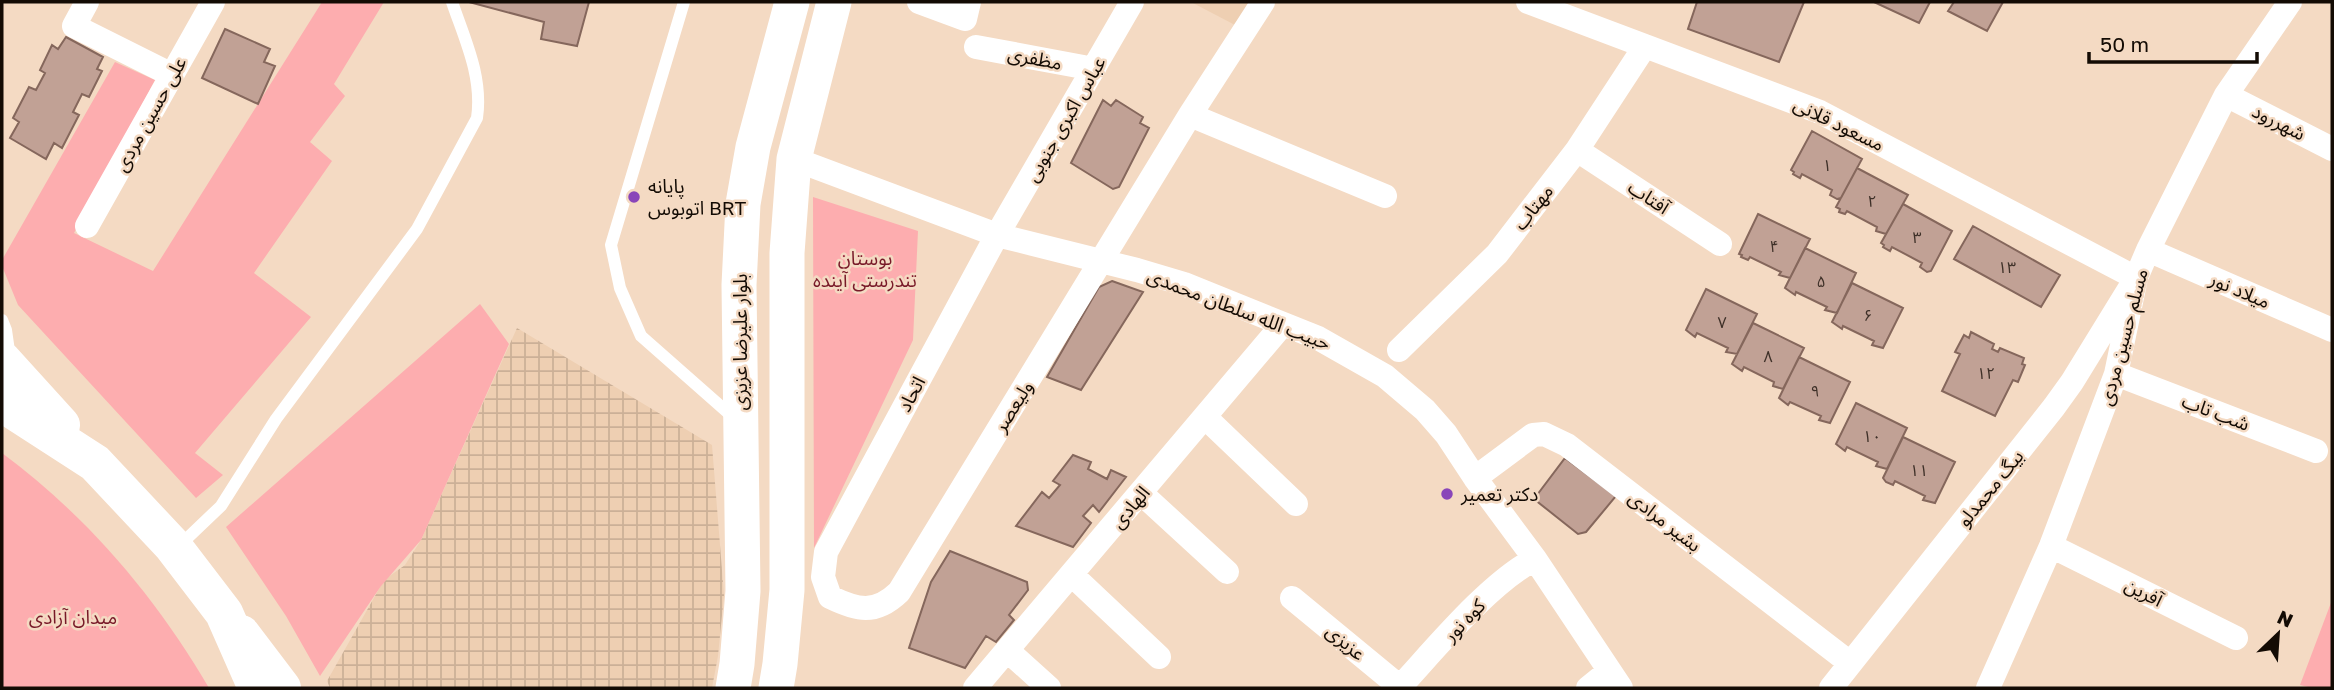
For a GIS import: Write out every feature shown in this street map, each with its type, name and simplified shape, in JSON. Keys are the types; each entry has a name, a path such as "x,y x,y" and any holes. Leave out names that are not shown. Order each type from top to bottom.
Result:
{"main road":[{"name":"بلوار علیرضا عزیزی","path":"733,688 743,591 740,467 741,246 747,175 792,2"},
{"path":"776,688 787,590 787,253 794,159 834,2"},
{"path":"753,147 794,159"},
{"path":"5,378 95,463 176,550 282,688"},
{"path":"740,467 787,469"},
{"path":"224,613 257,688"}],"street":[{"path":"87,2 74,26 172,75"},
{"name":"علی حسین مردی","path":"87,226 213,2"},
{"path":"919,2 965,19 969,2"},
{"name":"عباس اکبری جنوبی","path":"997,235 1132,2"},
{"name":"ولیعصر","path":"826,552 823,577 830,597 863,609 888,602 898,592 1190,115 1263,2"},
{"name":"مسعود قلانی","path":"1528,2 1820,111 2136,278"},
{"name":"مسلم حسین مردی","path":"1988,688 2051,546 2116,374 2136,278 2148,250 2226,95 2290,2"},
{"name":"مهتاب","path":"1399,350 1497,254 1577,150 1645,46"},
{"name":"مظفری","path":"976,47 1094,69"},
{"name":"شهررود","path":"2226,95 2332,149"},
{"path":"1190,115 1385,197"},
{"name":"آفتاب","path":"1577,150 1720,244"},
{"name":"حبیب الله سلطان محمدی","path":"794,159 997,235 1184,284 1318,338 1385,376 1425,410 1446,433 1475,478 1535,559 1615,680"},
{"name":"اتحاد","path":"826,552 997,235"},
{"name":"میلاد نور","path":"2148,250 2332,330"},
{"name":"بیگ محمدلو","path":"1831,688 2054,407 2136,278"},
{"name":"الهادی","path":"975,688 1283,324"},
{"name":"شب تاب","path":"2116,374 2316,451"},
{"path":"1205,417 1296,504"},
{"name":"بشیر مرادی","path":"1475,478 1533,435 1544,434 1567,445 1850,663"},
{"path":"1141,494 1227,572"},
{"name":"آفرین","path":"2051,546 2236,638"},
{"name":"کوه نور","path":"1399,688 1484,598 1520,567 1535,559"},
{"path":"1072,575 1159,657"},
{"name":"عزیزی","path":"1292,598 1399,688"},
{"path":"1007,650 1049,688"},
{"path":"1588,688 1615,680"}],"lane":[{"path":"176,550 221,506 276,419 418,229 477,118 477,76 452,2"},
{"path":"684,2 611,245 613,262 620,288 641,336 740,423"},
{"path":"2,320 6,330 5,378"}],"shaded area":[{"path":"1191,2 1250,2 1235,25"},
{"path":"517,328 712,445 724,595 712,688 330,688 327,681 384,580 405,565 421,540"}],"green space":[{"path":"322,2 384,2 334,84 345,96 310,142 332,161 254,273 311,317 195,453 223,475 196,498 18,305 2,260 115,62 155,80 74,233 153,271"},
{"name":"بوستان تندرستی آینده","path":"813,197 918,231 913,340 814,548"},
{"path":"480,304 509,344 421,540 381,586 320,676 286,616 226,527"},
{"name":"میدان آزادی","path":"2,453 63,504 118,560 166,622 209,688 2,688"},
{"path":"2332,600 2332,688 2300,685"}],"building":[{"path":"469,2 589,2 577,46 541,39 544,22"},
{"path":"1697,2 1804,2 1779,62 1688,29"},
{"path":"1874,2 1930,2 1919,23"},
{"path":"1954,2 2003,2 1987,31 1948,11"},
{"path":"225,29 270,49 264,62 275,66 258,104 202,78"},
{"path":"66,37 103,57 97,69 102,71 89,97 82,94 73,112 79,115 62,148 54,143 46,159 10,138 19,122 13,118 29,87 36,90 45,73 40,70 52,45 58,49"},
{"path":"1103,100 1111,106 1116,100 1143,117 1140,123 1149,128 1119,187 1113,189 1071,163"},
{"path":"1812,131 1862,159 1841,198 1837,199 1830,195 1832,190 1802,174 1800,178 1791,170"},
{"path":"1857,168 1908,195 1886,234 1876,231 1877,227 1847,211 1845,214 1839,212 1840,209 1836,207"},
{"path":"1903,204 1952,231 1931,271 1927,272 1920,267 1922,263 1892,247 1890,251 1881,243"},
{"path":"1758,214 1810,239 1790,278 1739,254"},
{"path":"1973,226 2060,275 2041,307 1954,259"},
{"path":"1805,248 1856,273 1837,313 1825,310 1827,307 1796,292 1795,295 1785,288"},
{"path":"1112,281 1143,292 1081,390 1047,377 1099,287"},
{"path":"1852,283 1903,308 1883,348 1872,345 1874,341 1843,326 1842,329 1832,322"},
{"path":"1706,289 1757,314 1737,354 1726,352 1728,348 1697,333 1695,337 1686,330"},
{"path":"1753,323 1804,348 1783,389 1773,386 1774,382 1744,367 1742,371 1732,364"},
{"path":"1971,332 1994,344 1992,349 1998,352 2000,348 2024,358 2022,364 2025,365 2018,382 2013,380 1995,416 1942,391 1960,354 1955,352 1964,335 1969,338"},
{"path":"1799,357 1850,382 1830,423 1819,420 1821,416 1790,402 1788,405 1779,398"},
{"path":"1856,403 1907,428 1887,469 1876,466 1878,462 1847,447 1845,451 1836,444"},
{"path":"1903,437 1955,462 1935,503 1923,500 1925,496 1895,481 1893,485 1883,478"},
{"path":"1073,455 1091,462 1088,469 1107,479 1111,470 1126,477 1099,512 1093,505 1083,516 1091,523 1073,547 1016,526 1042,492 1049,498 1060,485 1053,481"},
{"path":"1565,458 1616,496 1586,532 1578,534 1534,499"},
{"path":"950,551 1027,582 1028,590 1009,615 1014,620 996,642 986,636 965,668 909,648 931,582"}],"place":[{"name":"پایانه اتوبوس BRT","path":"634,197"},
{"name":"دکتر تعمیر","path":"1447,494"}]}
